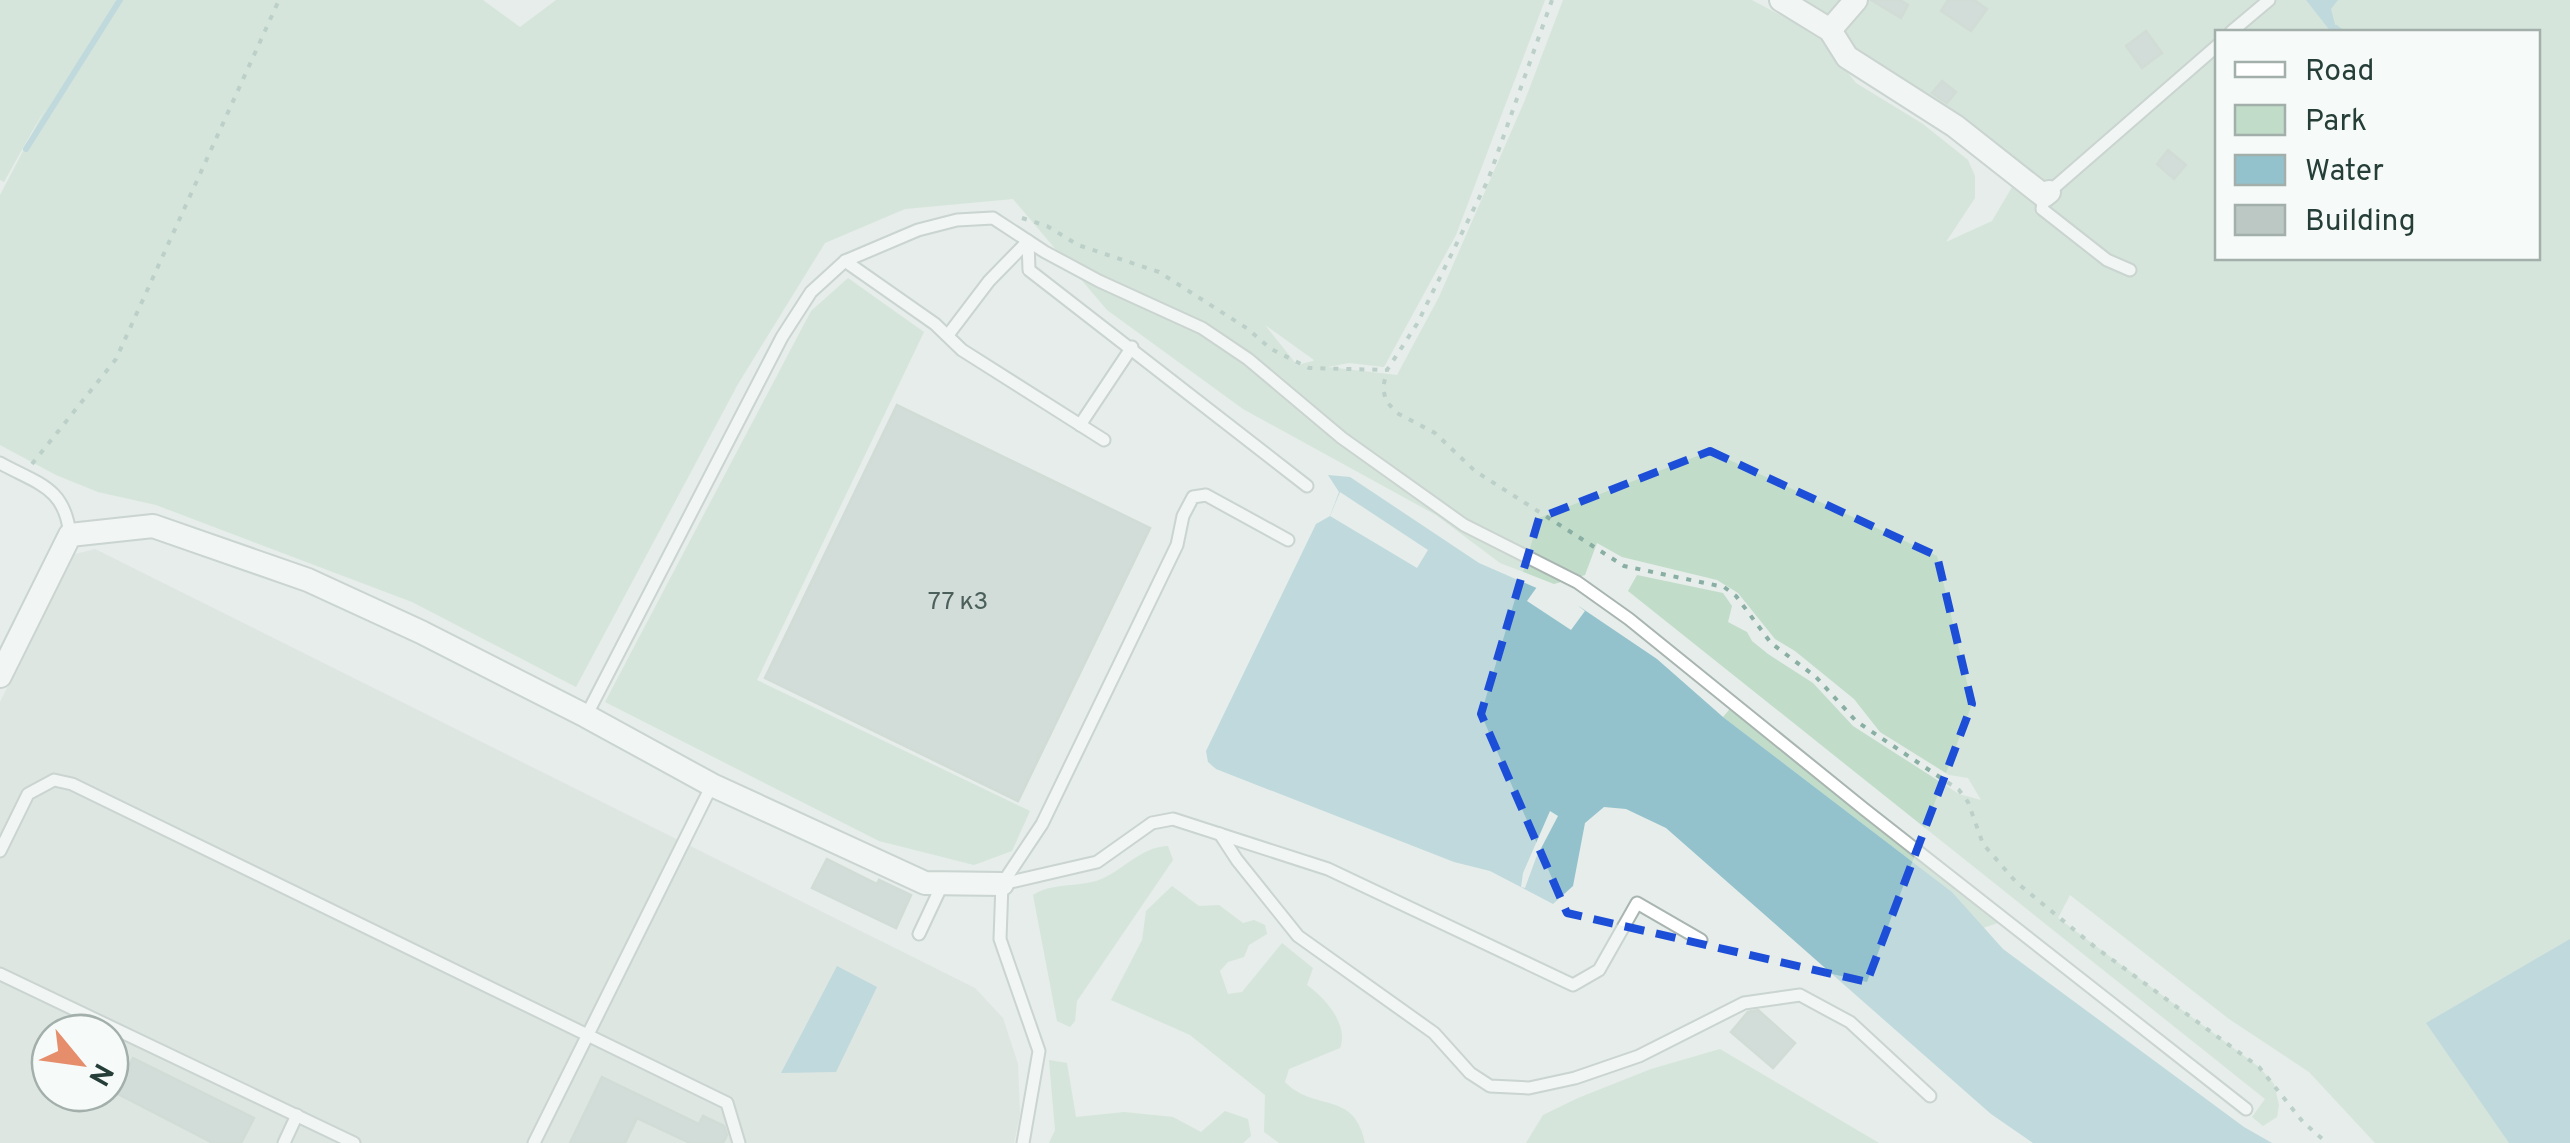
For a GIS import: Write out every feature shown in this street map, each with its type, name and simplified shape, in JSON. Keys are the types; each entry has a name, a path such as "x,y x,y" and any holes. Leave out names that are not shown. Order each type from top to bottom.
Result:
{"street":[{"path":"1780,0 1830,30 1847,57 1955,126 2046,194"},
{"path":"1830,30 1856,0"},
{"path":"0,676 70,536 153,526 308,580 421,632 712,785 925,882 1002,884"}],"lane":[{"path":"2233,30 2269,0"},
{"path":"2130,270 2108,260 2042,209 2046,194 2215,47"},
{"path":"586,716 782,337 811,292 845,261 918,230 957,220 993,218 1099,281 1202,328 1248,359 1342,438 1464,525 1577,582 1630,619 1878,820 2246,1108"},
{"path":"948,334 989,281 1028,241"},
{"path":"1028,241 1030,270 1306,486"},
{"path":"845,261 948,334 962,350 1104,440"},
{"path":"1080,425 1132,348"},
{"path":"0,463 58,495 68,515 70,536"},
{"path":"1023,1143 1039,1051 1000,938 1002,884 1042,824 1177,545 1183,516 1193,497 1206,495 1288,540"},
{"path":"0,851 28,794 54,780 72,784 727,1103 740,1143"},
{"path":"534,1143 712,785"},
{"path":"1002,884 1097,862 1152,823 1173,819 1328,869 1573,985 1599,970 1637,902 1701,940"},
{"path":"1220,834 1298,936 1434,1033 1470,1073 1490,1086 1530,1088 1576,1078 1639,1056 1744,1003 1800,995 1850,1022 1930,1096"},
{"path":"919,934 942,885"},
{"path":"0,974 354,1143"},
{"path":"284,1143 297,1115"}],"path":[{"path":"23,476 116,358 279,0"},
{"path":"1552,0 1488,180 1417,324 1386,370 1386,401 1397,412 1436,433 1474,472 1624,566 1717,585 1736,596 1771,642 1816,677 1856,722 1959,790 1968,802 1983,844 2016,882 2095,948 2259,1067 2303,1122 2327,1143"},
{"path":"993,218 1033,220 1078,245 1159,272 1248,329 1270,349 1310,368 1386,370"}],"highlighted area":[{"path":"1710,451 1937,556 1972,704 1867,982 1567,913 1481,714 1539,518"}],"shaded area":[{"path":"95,549 975,988 1003,1018 1018,1064 1020,1114 1014,1143 0,1143 0,702 75,554"}],"green space":[{"path":"0,0 483,0 520,27 556,0 1545,0 1456,235 1384,367 1349,363 1328,367 1397,375 1439,297 1525,100 1563,0 1752,0 1819,36 1856,83 1923,124 1968,160 1975,176 1975,198 1946,242 1992,221 2022,170 1862,55 1819,13 1798,0 2570,0 2570,1143 2375,1143 2309,1072 2229,1019 2070,895 2058,918 2259,1067 2274,1084 2279,1105 2277,1117 2263,1126 2252,1117 2265,1099 1628,591 1637,575 1723,593 1732,606 1728,622 1813,683 1853,726 1959,794 1981,800 1968,778 1949,775 1880,732 1854,699 1775,639 1738,593 1717,580 1622,557 1597,543 1585,575 1554,584 1500,563 1436,515 1243,409 1107,310 1013,199 905,209 825,243 738,384 576,687 412,602 156,505 98,492 0,445 0,195 47,105 4,182 0,180","holes":["1265,325 1314,360 1297,365"]},
{"path":"848,278 924,332 757,680 1030,811 1012,851 974,865 879,841 605,702 811,311"},
{"path":"1734,704 1996,913 1998,923 1983,928 1952,892 1723,717"},
{"path":"1168,846 1173,860 1077,1001 1075,1021 1070,1027 1057,1021 1033,895 1096,881 1148,851"},
{"path":"1172,886 1199,906 1219,905 1243,923 1254,920 1265,925 1267,934 1249,945 1244,957 1228,962 1220,971 1228,994 1242,992 1282,943 1313,968 1307,985 1328,1004 1338,1021 1340,1048 1289,1069 1285,1082 1309,1097 1343,1108 1360,1126 1365,1143 1279,1143 1264,1132 1265,1095 1190,1035 1111,1000 1142,940 1146,911"},
{"path":"1720,1049 1879,1143 1526,1143 1543,1115 1578,1098 1651,1069"},
{"path":"1049,1060 1067,1063 1076,1117 1124,1112 1173,1117 1201,1132 1225,1111 1248,1119 1251,1136 1243,1143 1049,1143 1055,1130"}],"water":[{"path":"2306,0 2338,0 2331,9 2336,28 2329,30"},
{"path":"1328,475 1350,477 1479,563 1580,607 1657,659 1723,717 1952,892 2003,949 2244,1127 2272,1143 2033,1143 1991,1114 1666,828 1626,809 1604,807 1585,823 1573,886 1553,904 1490,871 1454,862 1216,769 1208,762 1206,751 1316,524 1330,516 1339,492"},
{"path":"2570,939 2570,1143 2509,1143 2426,1023"},
{"path":"837,966 877,987 836,1072 781,1073"}],"pier":[{"path":"1340,492 1428,550 1417,568 1330,516"},
{"path":"1539,584 1563,594 1585,611 1571,630 1527,601"},
{"path":"1550,811 1558,816 1525,888 1521,887 1523,873"}],"building":[{"path":"1871,0 1900,0 1908,5 1901,18"},
{"path":"1948,0 1974,0 1987,9 1971,31 1941,11"},
{"path":"2146,31 2162,53 2142,68 2126,46"},
{"path":"1942,81 1956,92 1947,103 1932,93"},
{"path":"2168,150 2186,165 2174,179 2157,164"},
{"path":"897,405 1150,528 1018,801 765,678"},
{"path":"827,859 877,884 879,880 911,895 896,928 812,888"},
{"path":"1758,1010 1795,1043 1773,1068 1731,1032 1748,1012"},
{"path":"133,1058 254,1118 241,1143 213,1143 130,1100"},
{"path":"602,1077 699,1124 703,1116 724,1126 727,1135 723,1143 690,1143 637,1118 625,1143 570,1143"}],"waterway":[{"path":"26,149 120,0"}]}
